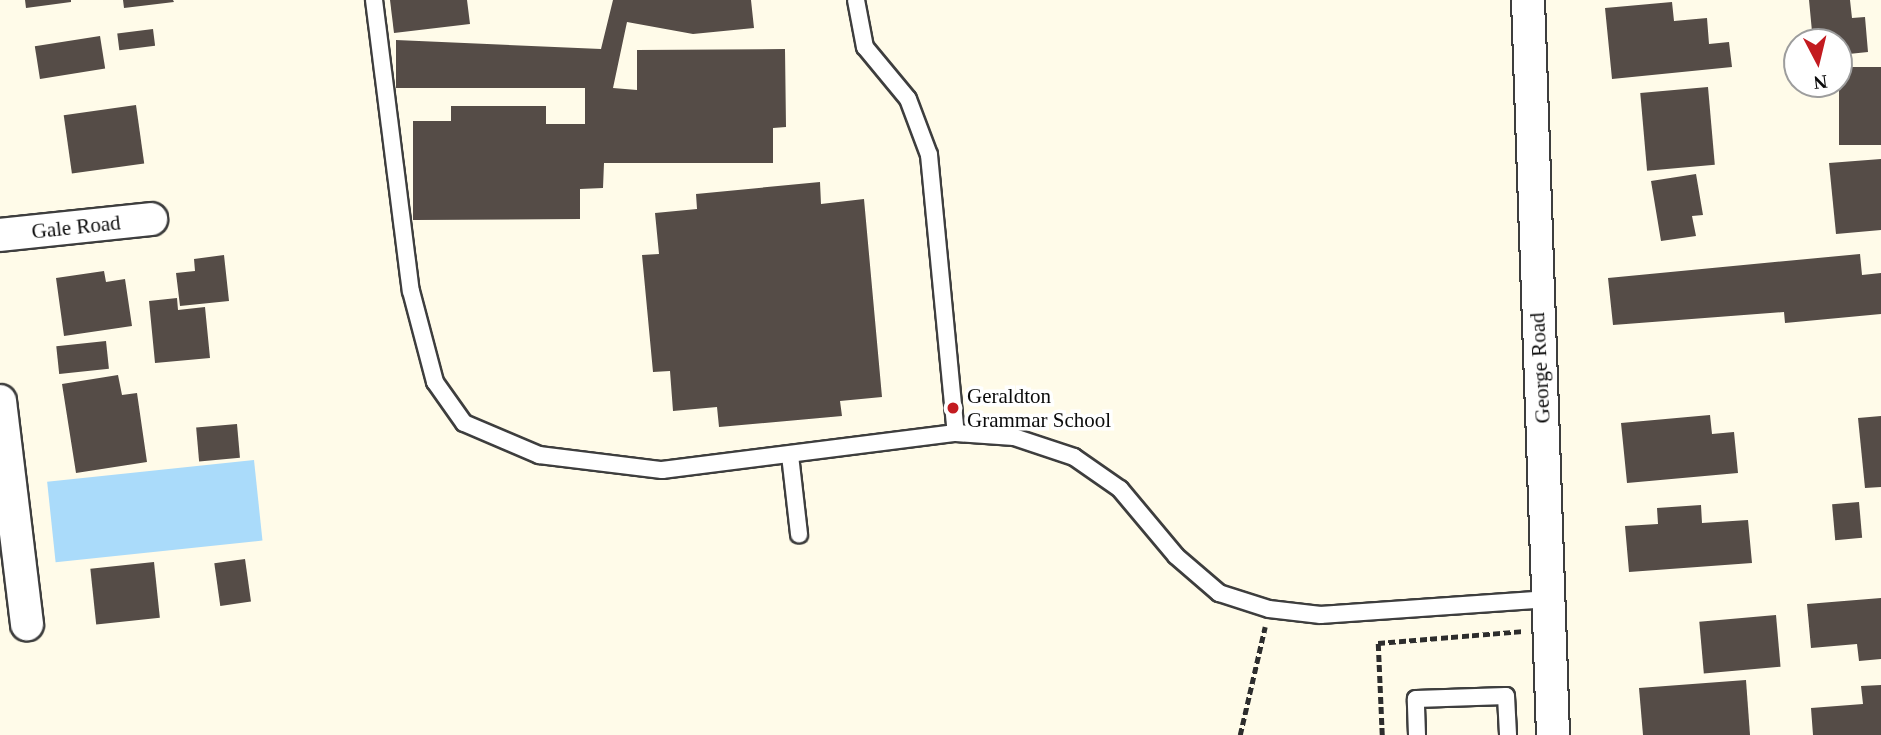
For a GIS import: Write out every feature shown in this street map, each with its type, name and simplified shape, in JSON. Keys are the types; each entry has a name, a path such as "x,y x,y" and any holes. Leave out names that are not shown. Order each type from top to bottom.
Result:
{"street":[{"name":"George Road","path":"1528,0 1553,735"},
{"name":"Gale Road","path":"0,235 151,219"},
{"path":"0,401 27,624"}],"lane":[{"path":"374,0 411,291 435,382 464,423 539,455 662,470 956,433 1014,437 1074,457 1120,489 1176,556 1219,593 1269,609 1321,615 1548,614"},
{"path":"856,0 865,47 908,99 929,155 956,433"},
{"path":"790,454 799,534"},
{"path":"1417,735 1416,699 1506,696 1508,735"}],"path":[{"path":"1240,735 1269,609"},
{"path":"1382,735 1378,643 1548,614"}],"water":[{"path":"254,460 262,541 56,562 47,482"}],"building":[{"path":"25,0 71,0 71,2 26,8"},
{"path":"123,0 173,0 174,2 124,8"},
{"path":"390,0 467,0 470,24 394,33"},
{"path":"613,0 751,0 754,28 693,34 627,22 613,88 637,90 637,50 785,49 786,127 773,128 773,163 604,163 603,188 580,189 580,219 413,220 413,121 451,121 451,106 546,106 546,124 585,124 585,88 396,88 396,40 601,49"},
{"path":"1809,0 1850,0 1852,18 1865,17 1868,52 1853,54 1853,28 1812,28"},
{"path":"1672,2 1674,21 1707,18 1709,44 1729,42 1732,67 1612,79 1605,8"},
{"path":"153,29 155,46 119,50 117,33"},
{"path":"100,36 105,69 40,79 35,46"},
{"path":"1853,67 1881,67 1881,145 1839,145 1839,98 1853,98"},
{"path":"1708,87 1715,165 1647,171 1640,93"},
{"path":"136,105 144,163 72,174 64,115"},
{"path":"1881,159 1881,230 1836,234 1829,163"},
{"path":"1696,174 1703,215 1692,216 1696,236 1661,241 1651,181"},
{"path":"820,182 821,204 864,199 882,397 840,401 842,416 719,427 717,407 673,411 670,371 653,372 642,255 659,254 655,213 697,209 696,194"},
{"path":"1860,254 1862,275 1881,273 1881,314 1785,323 1784,312 1613,325 1608,278"},
{"path":"224,255 229,301 180,306 176,273 195,271 194,259"},
{"path":"104,271 106,282 125,279 132,326 64,336 56,278"},
{"path":"177,298 178,310 205,307 210,358 155,363 149,301"},
{"path":"106,341 109,369 59,374 56,346"},
{"path":"118,375 122,395 137,393 147,462 76,473 62,384"},
{"path":"1710,415 1712,434 1734,432 1738,473 1627,483 1621,423"},
{"path":"1881,416 1881,487 1865,488 1858,418"},
{"path":"237,424 240,458 199,461 196,428"},
{"path":"1859,502 1862,538 1835,540 1832,504"},
{"path":"1701,505 1702,523 1748,520 1752,563 1629,572 1625,526 1658,524 1657,508"},
{"path":"245,559 251,602 220,606 214,563"},
{"path":"154,562 160,618 96,624 90,569"},
{"path":"1881,598 1881,659 1859,661 1857,644 1811,648 1807,604"},
{"path":"1776,615 1781,667 1704,674 1699,622"},
{"path":"1746,680 1750,735 1643,735 1639,688"},
{"path":"1881,685 1881,735 1813,735 1811,708 1863,704 1861,686"}],"place":[{"name":"Geraldton Grammar School","path":"953,408"}]}
